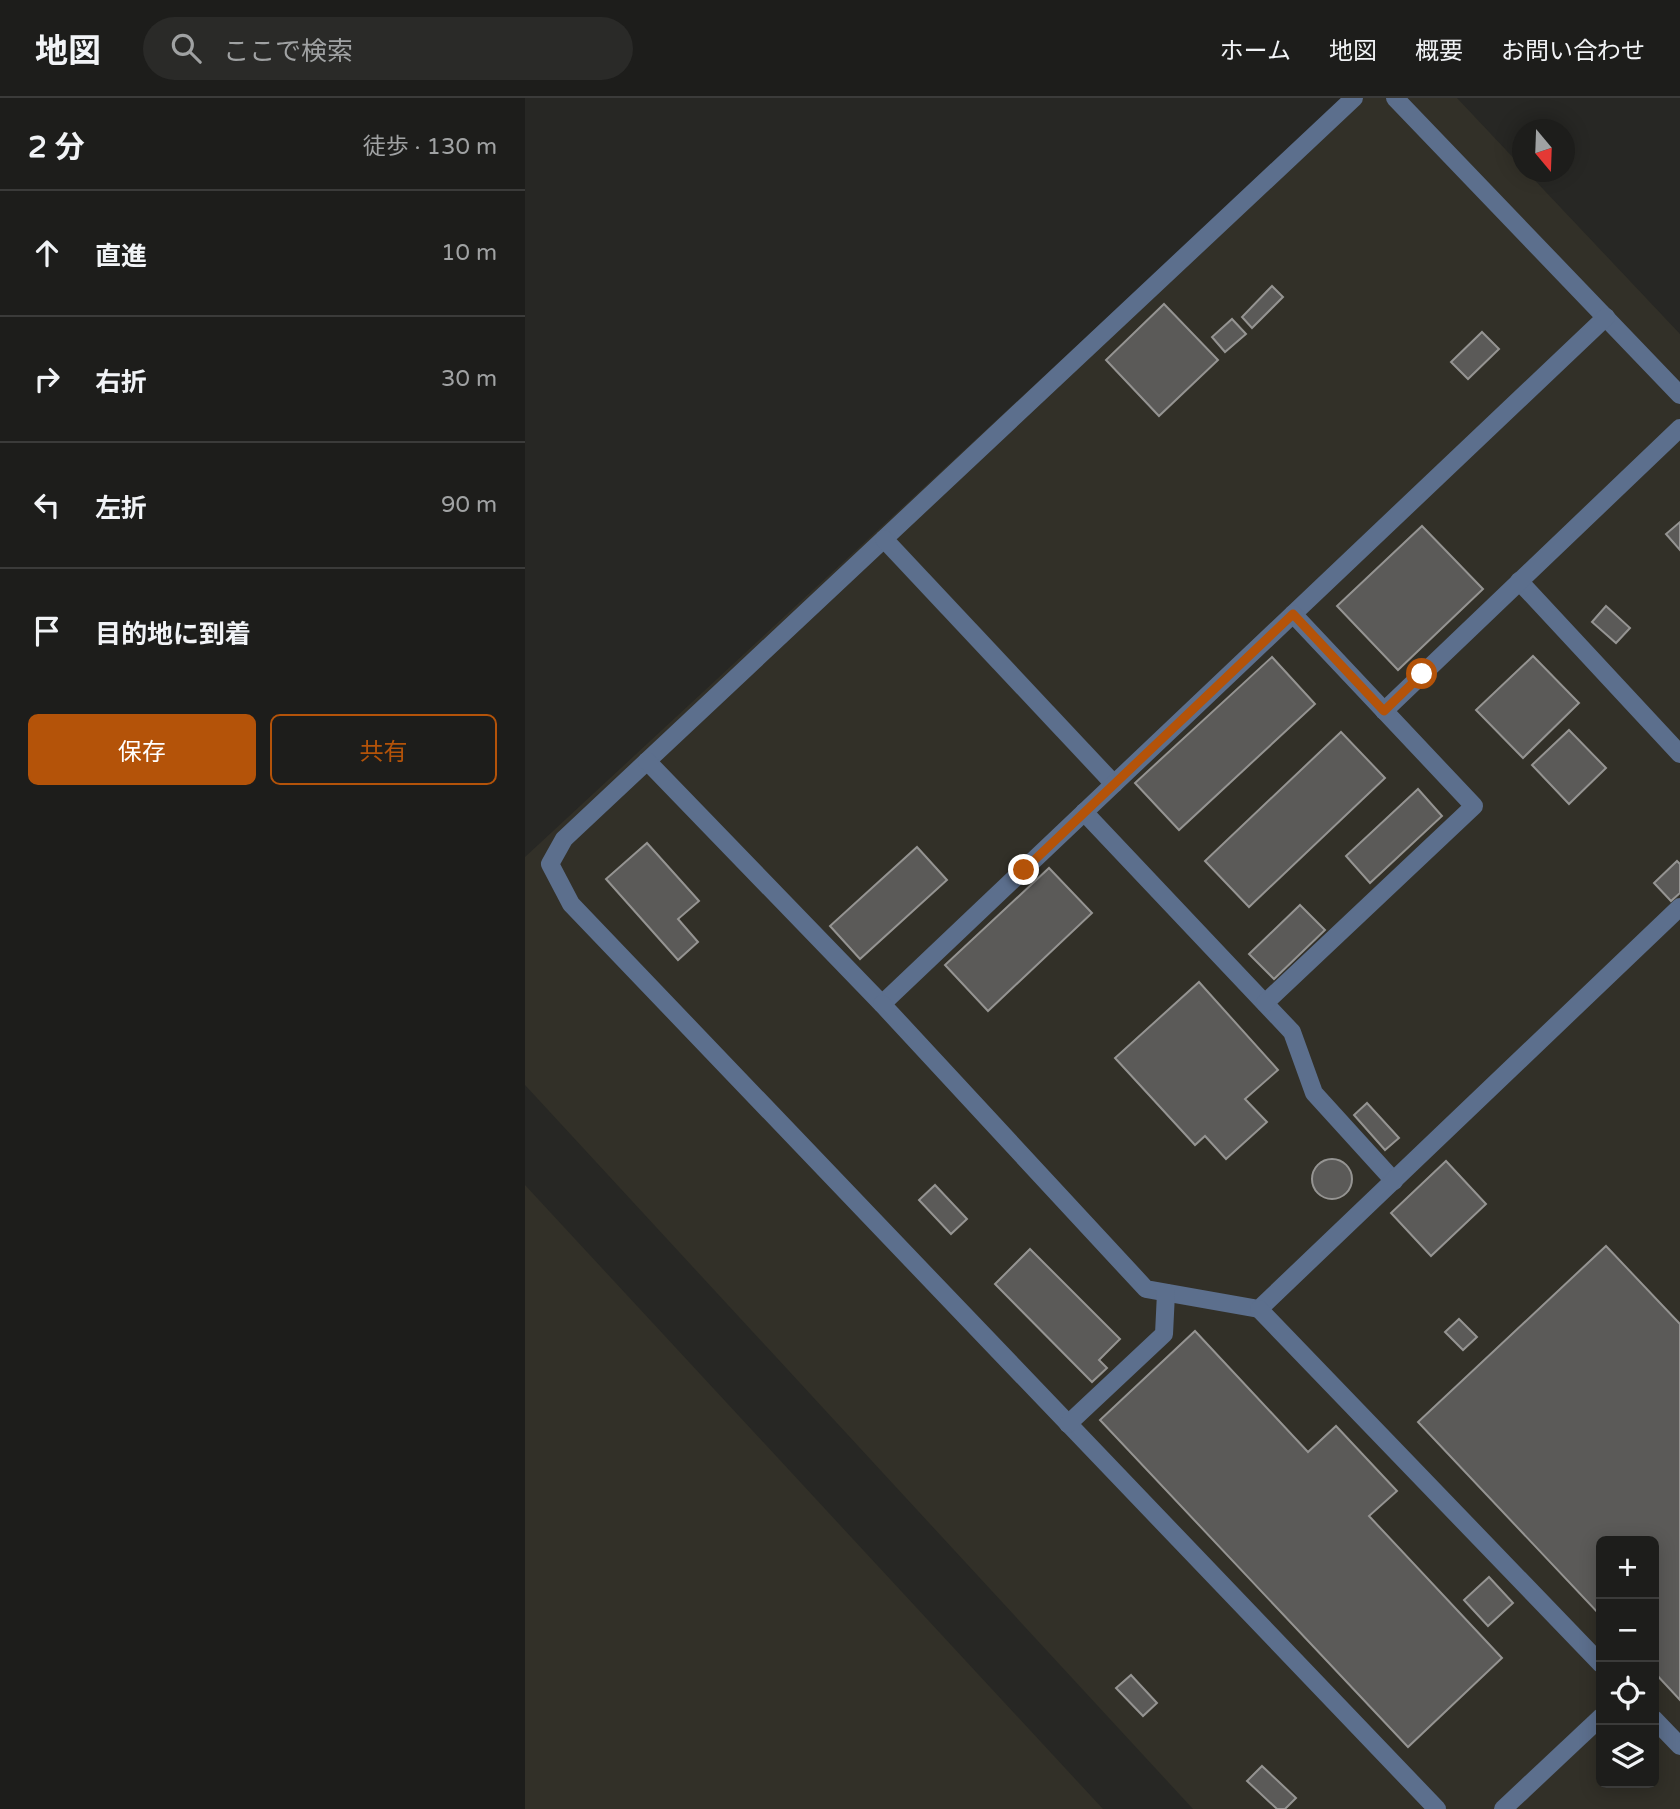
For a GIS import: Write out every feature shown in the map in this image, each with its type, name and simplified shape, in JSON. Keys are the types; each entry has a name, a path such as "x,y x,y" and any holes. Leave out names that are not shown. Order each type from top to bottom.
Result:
{"lane":[{"path":"1354,98 564,839 550,864 571,904 1437,1809"},
{"path":"1395,98 1680,395"},
{"path":"882,1004 1605,317"},
{"path":"1384,711 1680,428"},
{"path":"884,539 1114,784"},
{"path":"1519,581 1680,754"},
{"path":"1265,1003 1474,806 1293,614"},
{"path":"647,761 882,1004 1146,1289 1259,1309 1599,1662"},
{"path":"1084,812 1292,1032 1314,1093 1394,1181"},
{"path":"1259,1309 1680,907"},
{"path":"1068,1424 1164,1334 1166,1293"},
{"path":"1503,1809 1596,1722"},
{"path":"1659,1723 1680,1746"}],"shaded area":[{"path":"1344,98 1457,98 1512,156 1512,182 1536,182 1680,334 1680,1809 1193,1809 525,1085 525,857"},
{"path":"525,1185 1103,1809 525,1809"}],"building":[{"path":"1272,286 1283,297 1252,328 1242,317"},
{"path":"1164,304 1218,360 1159,416 1106,360"},
{"path":"1232,319 1246,334 1225,352 1212,337"},
{"path":"1482,332 1499,349 1468,379 1451,362"},
{"path":"1680,522 1680,550 1666,534"},
{"path":"1422,526 1483,589 1398,670 1337,606"},
{"path":"1606,606 1630,628 1616,643 1592,622"},
{"path":"1533,656 1579,703 1523,758 1476,710"},
{"path":"1272,657 1315,704 1179,830 1135,783"},
{"path":"1569,730 1606,768 1569,804 1532,765"},
{"path":"1341,732 1385,778 1249,907 1205,861"},
{"path":"1418,789 1442,816 1370,883 1346,856"},
{"path":"647,843 699,901 678,919 698,942 678,960 606,879"},
{"path":"917,847 947,880 860,959 830,926"},
{"path":"1677,861 1680,864 1680,893 1671,901 1654,883"},
{"path":"1049,868 1092,913 988,1011 945,965"},
{"path":"1300,905 1325,930 1274,979 1249,954"},
{"path":"1199,982 1278,1070 1245,1099 1267,1122 1226,1159 1205,1136 1195,1145 1115,1058"},
{"path":"1367,1103 1399,1138 1385,1150 1354,1115"},
{"path":"1332,1159 1340,1160 1346,1165 1351,1171 1351,1187 1346,1193 1340,1198 1332,1199 1324,1198 1318,1193 1313,1187 1312,1179 1313,1171 1318,1165 1324,1160"},
{"path":"1446,1161 1486,1204 1431,1256 1391,1213"},
{"path":"935,1185 967,1219 951,1234 919,1200"},
{"path":"1606,1246 1680,1324 1680,1700 1659,1677 1659,1536 1596,1536 1596,1611 1418,1422"},
{"path":"1030,1249 1120,1339 1099,1360 1107,1368 1092,1382 995,1284"},
{"path":"1459,1319 1477,1337 1463,1350 1445,1332"},
{"path":"1195,1331 1308,1452 1336,1426 1397,1491 1369,1516 1502,1658 1408,1747 1100,1420"},
{"path":"1489,1577 1513,1603 1488,1626 1464,1600"},
{"path":"1131,1675 1157,1703 1143,1716 1116,1688"},
{"path":"1262,1766 1296,1798 1285,1809 1277,1809 1247,1781"}],"route":[{"path":"1024,870 1293,614 1384,711 1422,674"}]}
